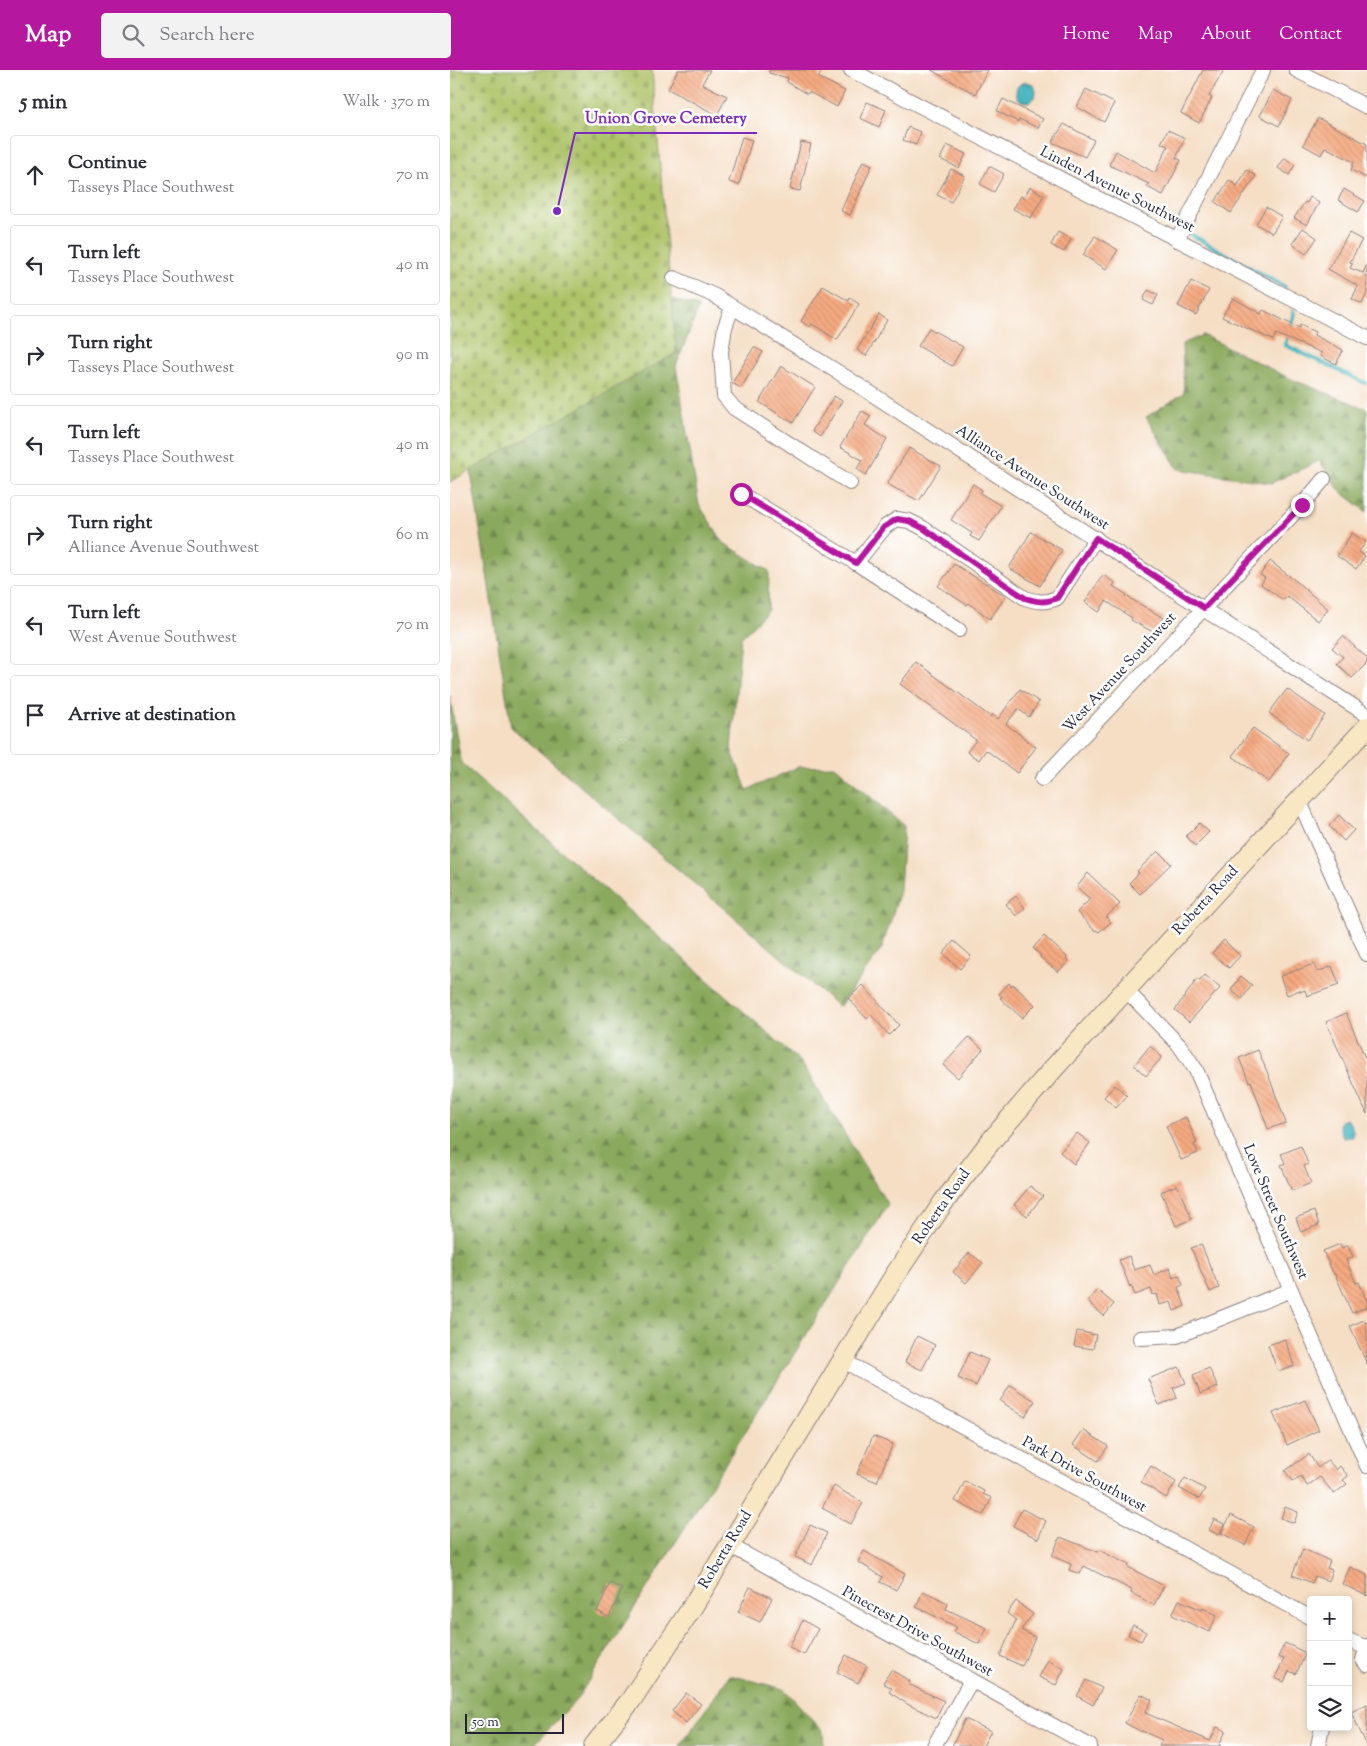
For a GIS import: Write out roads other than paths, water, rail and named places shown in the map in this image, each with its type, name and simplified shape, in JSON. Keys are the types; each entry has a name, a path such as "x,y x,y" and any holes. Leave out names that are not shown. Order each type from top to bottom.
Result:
{"street":[{"name":"Linden Avenue Southwest","path":"851,70 1367,338"},
{"path":"1177,240 1263,70"},
{"path":"1296,70 1367,107"},
{"name":"Alliance Avenue Southwest","path":"674,278 715,296 841,374 1367,715"},
{"path":"732,308 725,327 721,352 724,396 734,408 850,483"},
{"name":"West Avenue Southwest","path":"1042,779 1302,505 1324,479"},
{"path":"741,494 856,563 959,630"},
{"path":"856,563 884,527 897,519 909,521 923,528 1025,598 1033,601 1047,602 1057,598 1096,538"},
{"name":"Roberta Road","path":"594,1746 632,1700 691,1609 895,1275 938,1211 990,1141 1125,989 1367,727"},
{"path":"1300,800 1367,954"},
{"name":"Love Street Southwest","path":"1125,989 1180,1046 1196,1070 1367,1466"},
{"path":"1140,1338 1176,1336 1291,1290"},
{"name":"Park Drive Southwest","path":"842,1360 1307,1616"},
{"name":"Pinecrest Drive Southwest","path":"729,1545 1090,1746"},
{"path":"1352,1642 1367,1648 1363,1660 1367,1665"},
{"path":"934,1746 971,1681"},
{"path":"1318,1746 1321,1731"}],"water":[{"path":"1026,82 1033,85 1036,92 1033,99 1026,102 1019,99 1016,92 1019,85"},
{"path":"1346,1119 1352,1128 1353,1137 1343,1138 1339,1126 1340,1121"}],"waterway":[{"path":"1190,234 1285,287"},
{"path":"1290,328 1294,315 1293,311"},
{"path":"1288,334 1285,345 1365,383"}],"place":[{"name":"Union Grove Cemetery","path":"557,211"}]}
